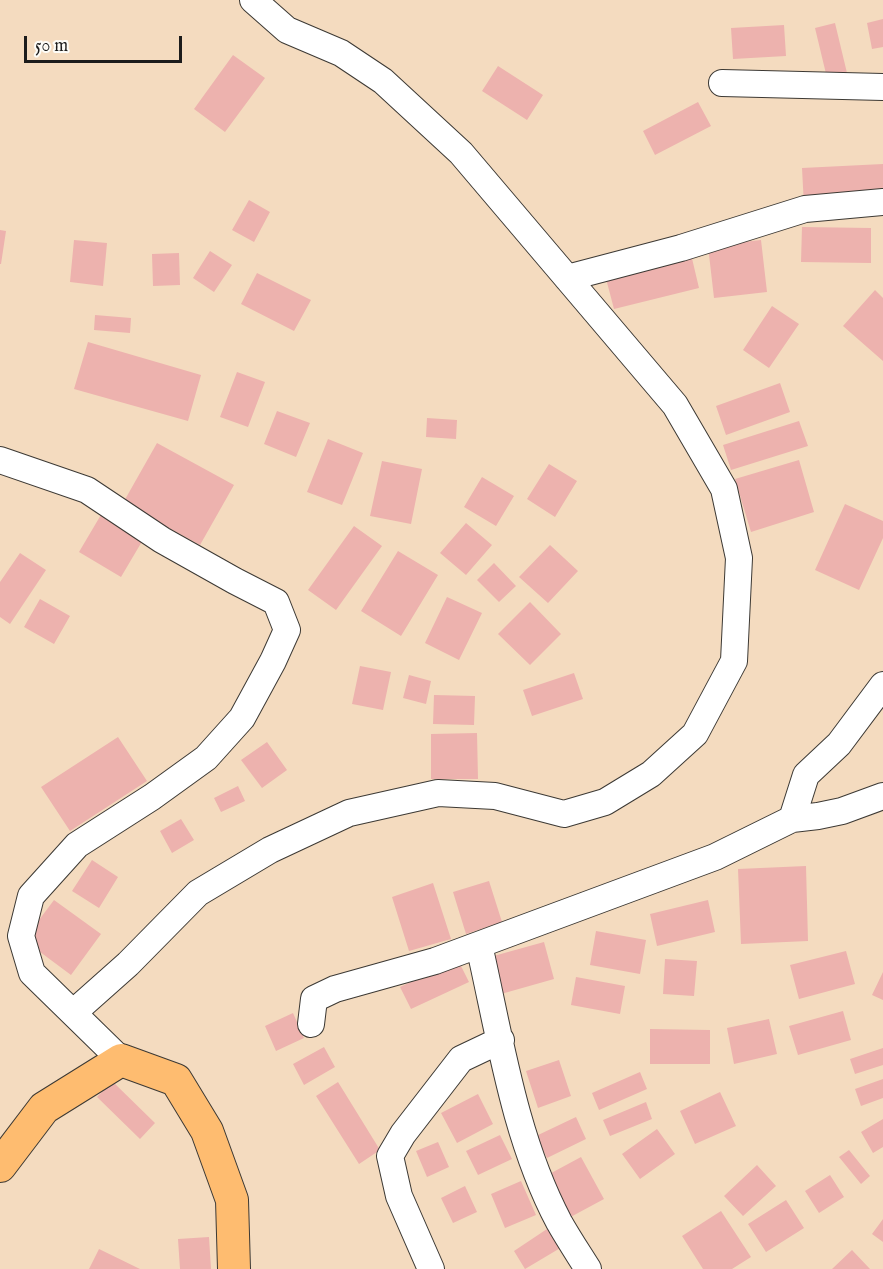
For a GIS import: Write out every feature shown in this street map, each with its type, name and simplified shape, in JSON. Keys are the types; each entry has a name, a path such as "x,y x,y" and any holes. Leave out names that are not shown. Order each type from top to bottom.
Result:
{"main road":[{"path":"0,1166 44,1108 121,1060 176,1080 207,1131 232,1200 234,1269"}],"street":[{"path":"74,1012 128,964 198,893 270,850 349,813 438,793 495,796 564,814 605,802 651,774 695,734 734,661 739,558 724,489 675,405 460,153 383,81 341,53 288,30 253,0"},
{"path":"722,82 883,87"},
{"path":"567,278 681,248 805,209 883,202"},
{"path":"0,460 87,490 162,540 276,602 287,630 242,718 206,758 152,797 77,845 31,896 21,936 32,973 121,1060"},
{"path":"792,819 806,775 839,744 883,685"},
{"path":"311,1024 314,999 335,989 435,961 479,945 715,857 792,819 842,811 883,796"},
{"path":"479,945 515,1106 534,1165 559,1221 588,1269"},
{"path":"431,1269 399,1196 390,1156 403,1134 461,1059 501,1040"}],"building":[{"path":"883,19 883,47 872,49 867,23"},
{"path":"835,23 847,73 827,78 815,28"},
{"path":"784,25 786,56 733,59 731,28"},
{"path":"233,55 265,78 225,132 194,109"},
{"path":"498,66 543,95 527,120 482,91"},
{"path":"698,102 711,126 655,155 643,131"},
{"path":"883,164 883,202 804,206 802,168"},
{"path":"249,200 270,212 254,242 232,230"},
{"path":"802,227 871,228 871,263 801,262"},
{"path":"0,230 6,231 1,264 0,264"},
{"path":"74,240 107,243 103,286 70,282"},
{"path":"761,240 767,292 714,298 708,246"},
{"path":"690,250 699,288 614,309 604,271"},
{"path":"210,251 232,265 214,292 193,278"},
{"path":"179,253 180,285 153,286 152,254"},
{"path":"257,273 311,300 294,331 241,304"},
{"path":"875,290 883,298 883,361 843,326"},
{"path":"772,306 799,324 769,368 743,350"},
{"path":"95,315 131,318 130,333 94,330"},
{"path":"88,342 201,375 188,421 74,389"},
{"path":"237,372 265,382 248,427 220,417"},
{"path":"780,383 790,412 726,435 716,406"},
{"path":"277,411 310,423 296,457 264,444"},
{"path":"427,418 457,420 456,439 426,437"},
{"path":"799,421 808,446 731,470 723,445"},
{"path":"328,439 363,453 342,505 307,492"},
{"path":"157,443 234,485 200,545 123,503"},
{"path":"799,460 814,512 751,532 735,479"},
{"path":"382,461 422,469 411,524 370,516"},
{"path":"549,464 577,481 555,517 527,499"},
{"path":"482,477 514,496 496,526 464,507"},
{"path":"845,504 883,521 883,538 859,590 815,570"},
{"path":"105,508 147,533 121,577 79,552"},
{"path":"466,523 492,545 466,575 440,553"},
{"path":"354,526 382,546 336,610 308,590"},
{"path":"550,545 578,571 548,603 519,577"},
{"path":"398,551 438,575 401,636 361,611"},
{"path":"20,553 46,570 10,624 0,617 0,582"},
{"path":"494,563 516,586 499,602 477,580"},
{"path":"447,597 482,613 459,660 425,643"},
{"path":"40,599 70,616 54,644 24,627"},
{"path":"530,602 561,634 530,665 498,634"},
{"path":"360,666 391,672 383,710 352,704"},
{"path":"574,673 583,699 532,716 523,690"},
{"path":"409,675 431,681 426,704 403,698"},
{"path":"434,695 475,696 474,725 433,724"},
{"path":"477,733 478,779 431,779 431,734"},
{"path":"118,737 147,781 70,831 41,787"},
{"path":"267,742 287,770 262,788 241,760"},
{"path":"238,786 245,801 221,812 214,798"},
{"path":"181,819 194,840 172,853 160,831"},
{"path":"92,860 118,877 99,908 72,891"},
{"path":"806,866 808,941 741,944 738,869"},
{"path":"489,881 502,922 466,934 453,892"},
{"path":"433,883 451,939 409,951 392,897"},
{"path":"54,900 101,934 71,975 24,940"},
{"path":"708,900 715,932 657,946 650,914"},
{"path":"596,931 646,940 640,974 590,965"},
{"path":"544,942 554,979 501,994 490,957"},
{"path":"846,951 855,984 799,999 790,965"},
{"path":"665,959 697,961 694,996 663,994"},
{"path":"458,960 469,982 411,1009 400,987"},
{"path":"883,972 883,1000 872,995"},
{"path":"576,977 625,986 620,1014 571,1005"},
{"path":"843,1011 851,1040 798,1055 789,1026"},
{"path":"293,1013 304,1038 276,1051 265,1026"},
{"path":"769,1019 777,1054 734,1064 727,1028"},
{"path":"650,1029 710,1030 710,1064 650,1064"},
{"path":"324,1047 335,1067 304,1085 293,1064"},
{"path":"883,1048 883,1065 855,1074 850,1059"},
{"path":"559,1060 571,1096 538,1108 526,1071"},
{"path":"640,1072 647,1089 599,1110 592,1093"},
{"path":"883,1079 883,1098 861,1106 855,1089"},
{"path":"112,1081 155,1123 140,1139 97,1097"},
{"path":"338,1082 380,1150 359,1164 316,1096"},
{"path":"720,1092 736,1126 695,1144 680,1111"},
{"path":"478,1094 493,1124 457,1143 441,1113"},
{"path":"646,1102 652,1119 610,1136 603,1120"},
{"path":"576,1117 586,1139 547,1158 536,1136"},
{"path":"883,1119 883,1147 873,1153 861,1132"},
{"path":"657,1129 675,1154 640,1179 622,1154"},
{"path":"500,1135 512,1159 478,1175 466,1151"},
{"path":"438,1142 449,1167 427,1177 416,1151"},
{"path":"849,1150 870,1176 861,1184 839,1157"},
{"path":"581,1157 604,1199 565,1220 542,1178"},
{"path":"757,1165 776,1186 743,1216 724,1196"},
{"path":"830,1175 844,1197 819,1213 805,1191"},
{"path":"521,1181 536,1215 505,1228 491,1194"},
{"path":"465,1186 477,1212 453,1223 441,1198"},
{"path":"786,1200 804,1228 766,1252 748,1224"},
{"path":"721,1211 751,1257 732,1269 703,1269 682,1236"},
{"path":"883,1219 883,1242 872,1234"},
{"path":"550,1227 562,1247 525,1269 514,1251"},
{"path":"209,1237 211,1269 180,1269 178,1239"},
{"path":"99,1249 140,1269 89,1269"},
{"path":"852,1250 870,1269 832,1269"}]}
